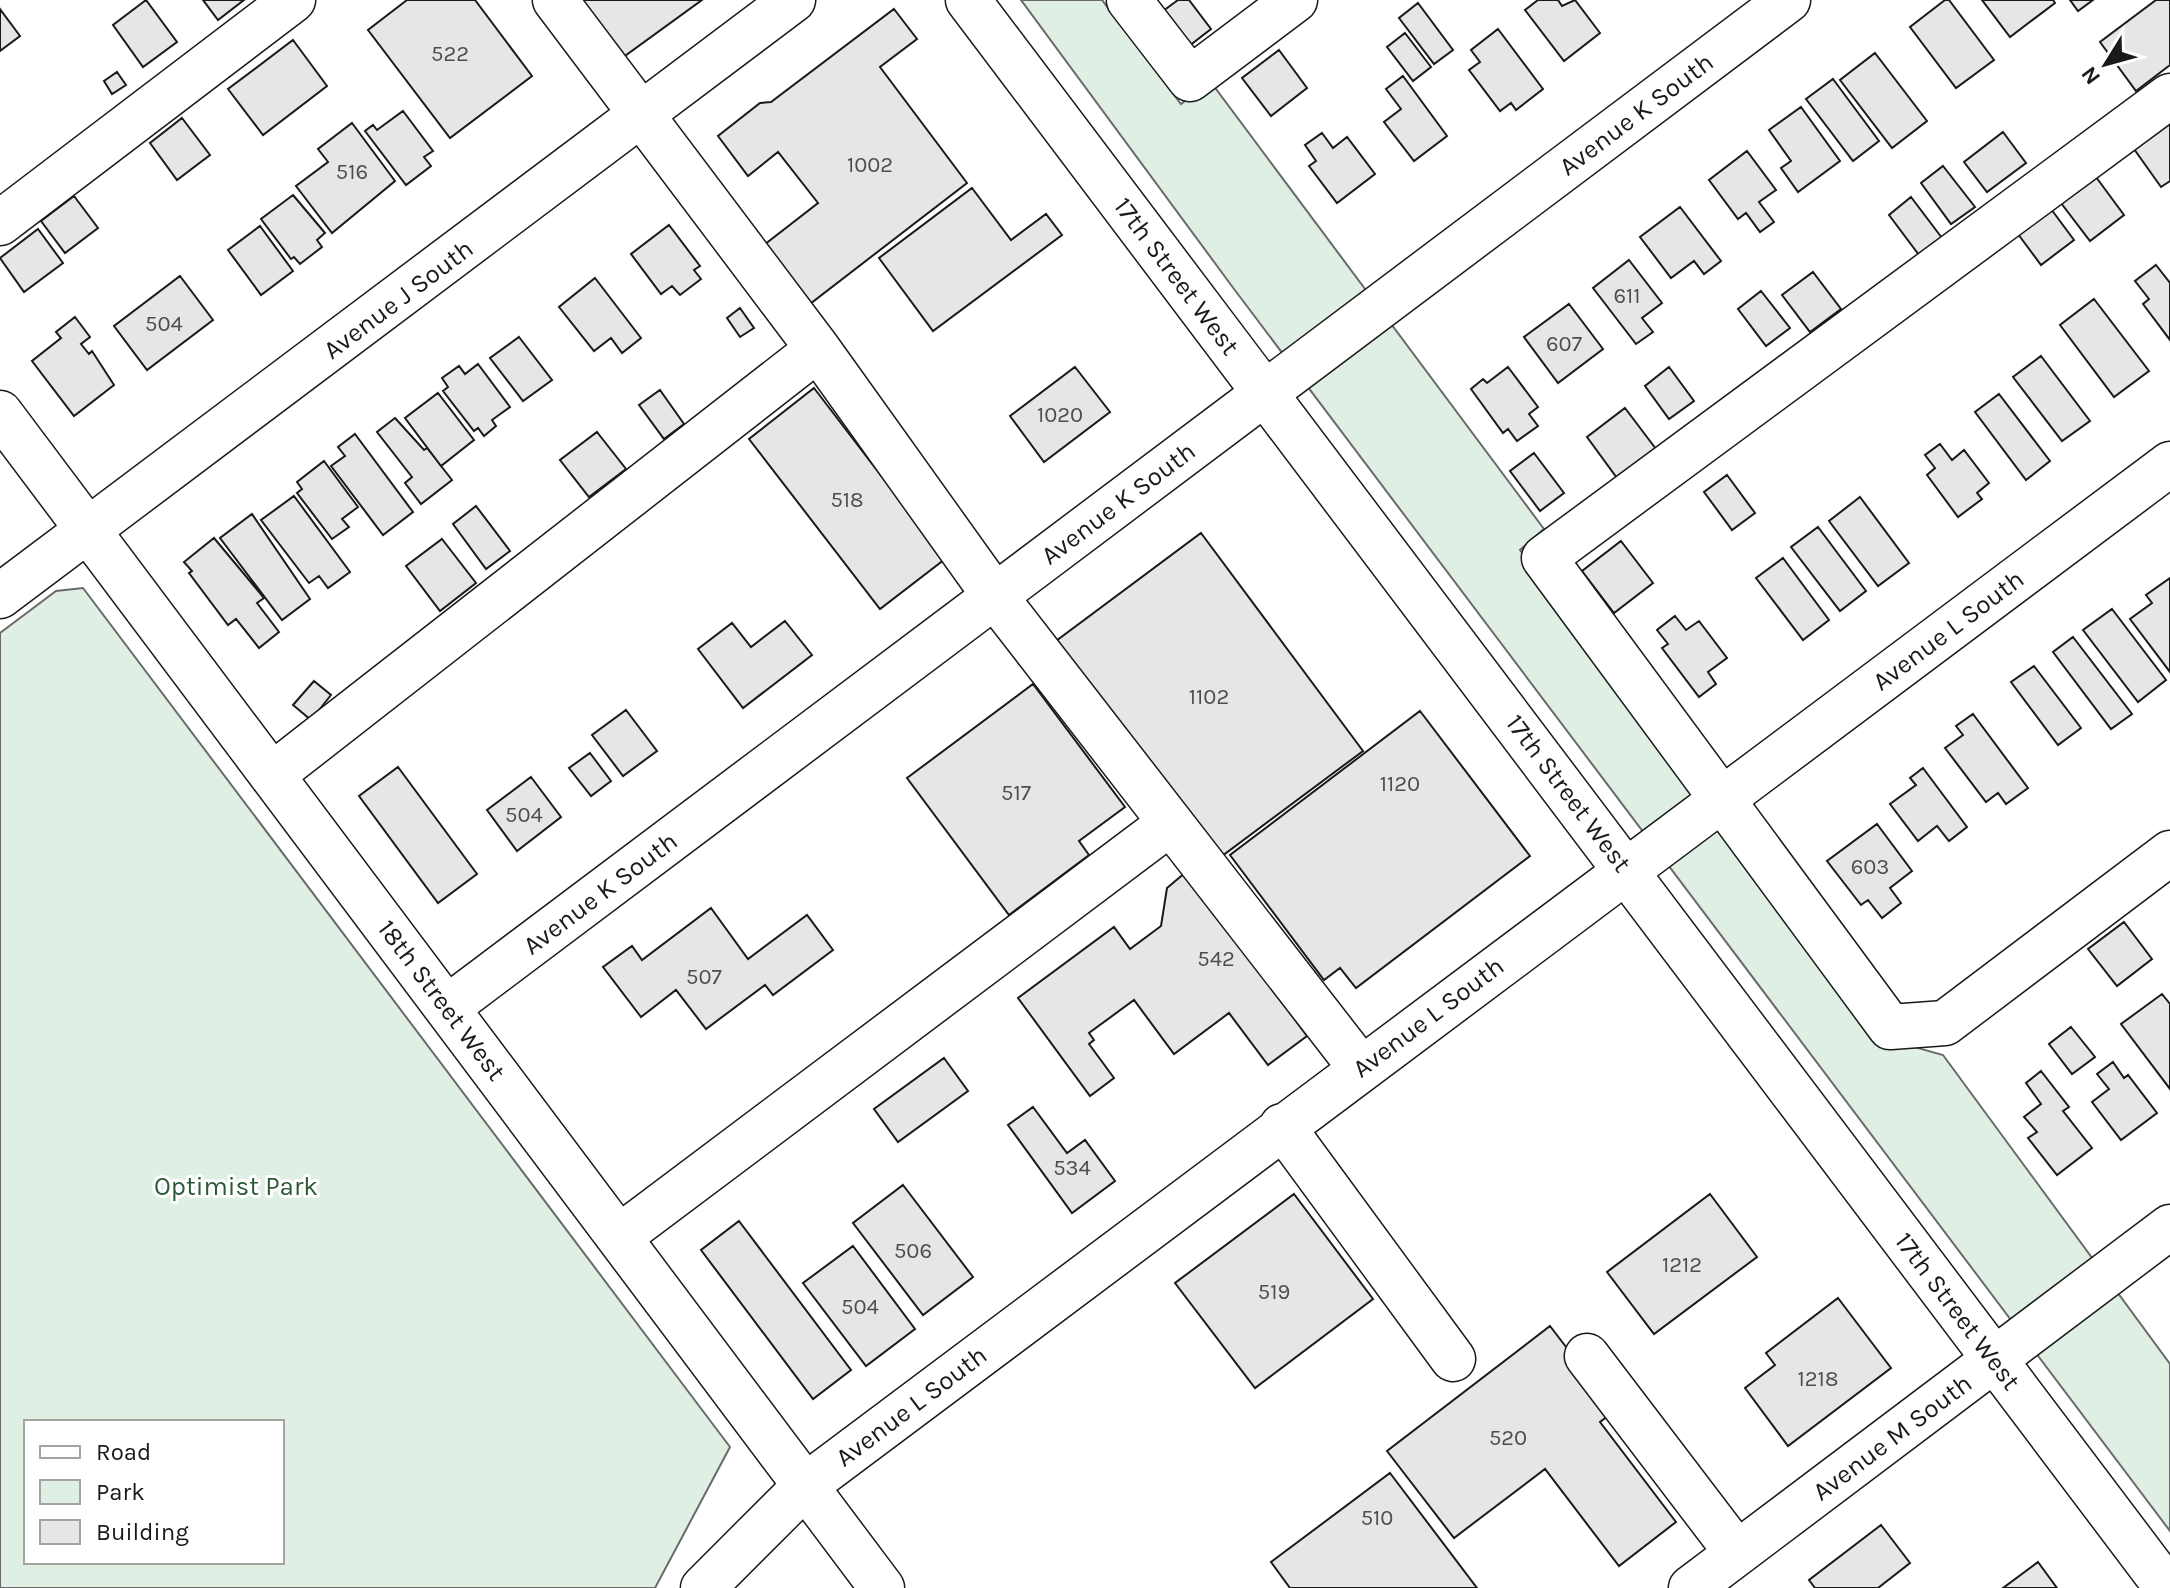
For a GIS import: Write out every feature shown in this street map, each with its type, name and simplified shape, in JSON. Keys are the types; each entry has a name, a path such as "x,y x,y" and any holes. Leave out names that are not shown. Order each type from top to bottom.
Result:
{"street":[{"path":"0,223 293,0"},
{"path":"555,0 818,349 994,595 1360,1067"},
{"name":"Avenue J South","path":"0,596 793,0"},
{"name":"17th Street West","path":"968,0 2167,1588"},
{"path":"1129,0 1190,79 1295,0"},
{"name":"Avenue K South","path":"448,1007 1788,0"},
{"path":"2170,96 1544,558 1724,797 1890,1027 1945,1023 2170,853"},
{"path":"272,775 818,349"},
{"name":"18th Street West","path":"0,413 882,1588"},
{"name":"Avenue L South","path":"703,1588 805,1486 1360,1067 2170,464"},
{"path":"619,1237 1169,824"},
{"path":"1282,1126 1453,1359"},
{"name":"Avenue M South","path":"1691,1588 2170,1227"},
{"path":"1587,1356 1737,1553"}],"green space":[{"path":"1021,0 1102,0 1181,104 1210,81 1544,529 1520,550 1879,1037 1943,1055 2170,1364 2170,1531 1234,289"},
{"name":"Optimist Park","path":"83,588 730,1447 655,1588 0,1588 0,633 56,591"}],"building":[{"path":"146,0 177,42 143,67 113,25"},
{"path":"203,0 244,0 218,20"},
{"path":"407,0 475,0 532,76 450,138 368,30"},
{"path":"581,0 702,0 622,58"},
{"path":"1178,0 1189,0 1211,29 1189,46 1163,11"},
{"path":"1538,0 1558,0 1562,6 1575,0 1600,33 1564,61 1525,10"},
{"path":"1949,0 1994,60 1956,88 1910,27"},
{"path":"1982,0 2053,0 2055,3 2010,37"},
{"path":"2070,0 2093,0 2078,11"},
{"path":"2156,0 2170,0 2170,65 2136,91 2100,42"},
{"path":"1418,3 1453,50 1434,64 1399,18"},
{"path":"0,9 20,36 0,51"},
{"path":"894,9 917,39 880,67 967,183 806,307 760,248 818,203 778,152 748,176 718,136 760,103 771,102"},
{"path":"1498,29 1543,89 1516,110 1511,103 1500,111 1469,70 1480,62 1471,50"},
{"path":"1405,33 1431,67 1413,81 1387,47"},
{"path":"293,40 327,86 263,135 228,89"},
{"path":"1279,50 1307,88 1271,116 1242,78"},
{"path":"1875,53 1927,121 1892,148 1840,80"},
{"path":"117,72 126,85 112,94 104,81"},
{"path":"1403,76 1447,136 1414,161 1384,122 1401,109 1386,89"},
{"path":"1833,79 1879,141 1853,161 1806,99"},
{"path":"1801,107 1840,161 1798,192 1781,168 1791,161 1769,130"},
{"path":"403,111 433,151 424,157 431,166 406,185 365,131 373,125 377,130"},
{"path":"182,118 210,155 177,180 150,143"},
{"path":"2170,122 2170,181 2161,187 2134,149"},
{"path":"352,123 395,181 332,233 296,186 328,162 318,149"},
{"path":"2003,132 2026,163 1987,192 1964,162"},
{"path":"1322,133 1333,148 1347,137 1375,174 1337,203 1309,166 1316,161 1305,145"},
{"path":"1747,151 1776,190 1759,202 1774,222 1760,232 1746,213 1738,219 1709,180"},
{"path":"1943,166 1975,207 1951,224 1921,183"},
{"path":"2096,177 2124,215 2090,241 2061,203"},
{"path":"972,188 1011,240 1046,214 1062,235 933,331 879,258"},
{"path":"293,195 325,233 317,240 322,247 300,264 294,257 291,259 261,219"},
{"path":"74,196 98,228 65,253 41,221"},
{"path":"1911,197 1942,238 1919,255 1889,215"},
{"path":"1680,207 1721,261 1704,274 1694,261 1671,278 1640,237"},
{"path":"2051,209 2074,240 2041,265 2018,234"},
{"path":"669,225 700,266 694,270 701,279 680,295 672,286 661,294 631,254"},
{"path":"260,226 293,271 261,295 228,250"},
{"path":"38,229 63,263 24,292 0,258"},
{"path":"1629,260 1662,303 1642,318 1653,332 1636,344 1593,288"},
{"path":"2156,265 2170,283 2170,340 2143,304 2149,299 2135,281"},
{"path":"1813,272 1841,309 1810,332 1782,295"},
{"path":"180,276 213,320 147,370 114,326"},
{"path":"595,278 641,338 622,353 611,338 594,351 559,307"},
{"path":"1761,291 1790,328 1766,346 1738,309"},
{"path":"2094,299 2149,371 2114,397 2060,325"},
{"path":"1569,304 1603,349 1558,383 1524,337"},
{"path":"740,308 754,328 740,337 727,318"},
{"path":"75,317 90,337 81,344 89,354 92,351 114,385 74,416 32,361 61,338 56,332"},
{"path":"519,337 552,380 523,401 490,358"},
{"path":"2041,356 2090,421 2062,441 2013,377"},
{"path":"478,364 510,407 492,420 496,426 484,436 478,428 474,431 443,391 448,387 442,378 459,366 465,374"},
{"path":"1075,367 1110,412 1044,462 1010,416"},
{"path":"1508,367 1538,407 1529,414 1538,426 1517,441 1508,429 1503,433 1471,389 1483,379 1487,383"},
{"path":"1669,367 1694,401 1669,419 1645,386"},
{"path":"814,388 945,559 880,609 749,439"},
{"path":"660,390 684,424 664,439 639,405"},
{"path":"438,393 474,440 441,466 405,418"},
{"path":"1999,394 2050,461 2026,480 1975,412"},
{"path":"1625,408 1656,449 1617,478 1587,437"},
{"path":"395,418 424,450 427,448 452,480 421,504 405,483 412,477 377,432"},
{"path":"597,432 626,469 589,497 560,460"},
{"path":"355,434 413,512 383,535 331,466 345,456 338,447"},
{"path":"1940,444 1952,460 1964,450 1989,483 1977,493 1982,499 1958,517 1927,475 1935,468 1925,455"},
{"path":"1534,453 1564,493 1540,511 1510,471"},
{"path":"324,461 358,507 342,519 349,527 332,539 297,493 302,489 297,482"},
{"path":"1727,475 1755,513 1732,530 1704,492"},
{"path":"294,496 350,572 328,588 319,576 309,583 261,520"},
{"path":"1860,497 1909,563 1878,586 1829,521"},
{"path":"476,506 510,551 486,569 453,524"},
{"path":"252,514 310,599 282,620 220,538"},
{"path":"1818,527 1866,591 1840,611 1791,547"},
{"path":"1201,533 1363,751 1218,859 1056,641"},
{"path":"214,538 264,598 257,603 279,632 259,648 236,619 228,625 184,562"},
{"path":"442,539 476,583 440,611 406,566"},
{"path":"1621,541 1653,583 1614,613 1582,571"},
{"path":"1783,558 1829,620 1803,640 1756,578"},
{"path":"2170,578 2170,672 2130,619 2152,603 2146,595"},
{"path":"2112,609 2166,680 2138,702 2083,630"},
{"path":"1675,616 1686,630 1699,621 1727,658 1708,672 1716,684 1699,697 1662,648 1668,644 1657,630"},
{"path":"785,621 812,655 743,708 698,649 732,623 751,647"},
{"path":"2073,637 2132,714 2111,729 2053,652"},
{"path":"2034,666 2081,728 2058,745 2011,682"},
{"path":"314,681 331,695 311,720 293,705"},
{"path":"1033,684 1125,807 1079,841 1089,855 1009,915 907,778"},
{"path":"626,710 657,751 623,776 592,735"},
{"path":"1420,711 1530,856 1356,988 1340,968 1324,980 1230,855"},
{"path":"1973,714 2028,788 2006,804 1998,793 1986,802 1945,748 1963,735 1956,726"},
{"path":"590,753 611,781 591,796 569,768"},
{"path":"398,767 477,874 438,903 359,796"},
{"path":"1923,768 1967,827 1949,841 1937,826 1918,841 1890,804 1916,785 1910,778"},
{"path":"531,777 561,817 517,851 487,810"},
{"path":"1877,824 1912,871 1890,888 1901,903 1882,918 1868,900 1861,905 1827,861"},
{"path":"1186,872 1307,1036 1268,1065 1229,1013 1174,1054 1134,1000 1089,1033 1094,1040 1089,1044 1114,1078 1090,1096 1018,998 1114,927 1130,949 1161,926 1167,888"},
{"path":"711,908 748,959 807,915 833,950 773,995 765,985 706,1029 676,990 641,1017 603,967 632,946 642,960"},
{"path":"2124,922 2152,959 2117,986 2088,949"},
{"path":"2162,994 2170,1004 2170,1089 2121,1024"},
{"path":"2071,1027 2095,1057 2072,1074 2049,1044"},
{"path":"944,1058 968,1091 898,1142 874,1109"},
{"path":"2113,1062 2124,1078 2128,1075 2157,1113 2121,1140 2092,1102 2109,1089 2097,1074"},
{"path":"2041,1071 2069,1107 2063,1111 2092,1148 2057,1175 2028,1138 2037,1132 2024,1117 2041,1104 2026,1083"},
{"path":"1033,1107 1067,1153 1085,1140 1115,1181 1072,1213 1008,1125"},
{"path":"903,1185 973,1277 923,1315 853,1223"},
{"path":"1294,1194 1373,1299 1255,1388 1175,1283"},
{"path":"1710,1194 1757,1257 1654,1334 1607,1272"},
{"path":"739,1221 851,1370 813,1399 701,1250"},
{"path":"853,1246 915,1329 866,1366 803,1283"},
{"path":"1838,1298 1891,1368 1788,1446 1745,1388 1775,1365 1766,1353"},
{"path":"1550,1326 1615,1411 1600,1422 1676,1522 1619,1566 1545,1469 1454,1538 1387,1451"},
{"path":"1390,1473 1477,1588 1290,1588 1271,1562"},
{"path":"1881,1525 1910,1563 1878,1588 1815,1588 1809,1580"},
{"path":"2038,1562 2057,1588 2003,1588"}]}
